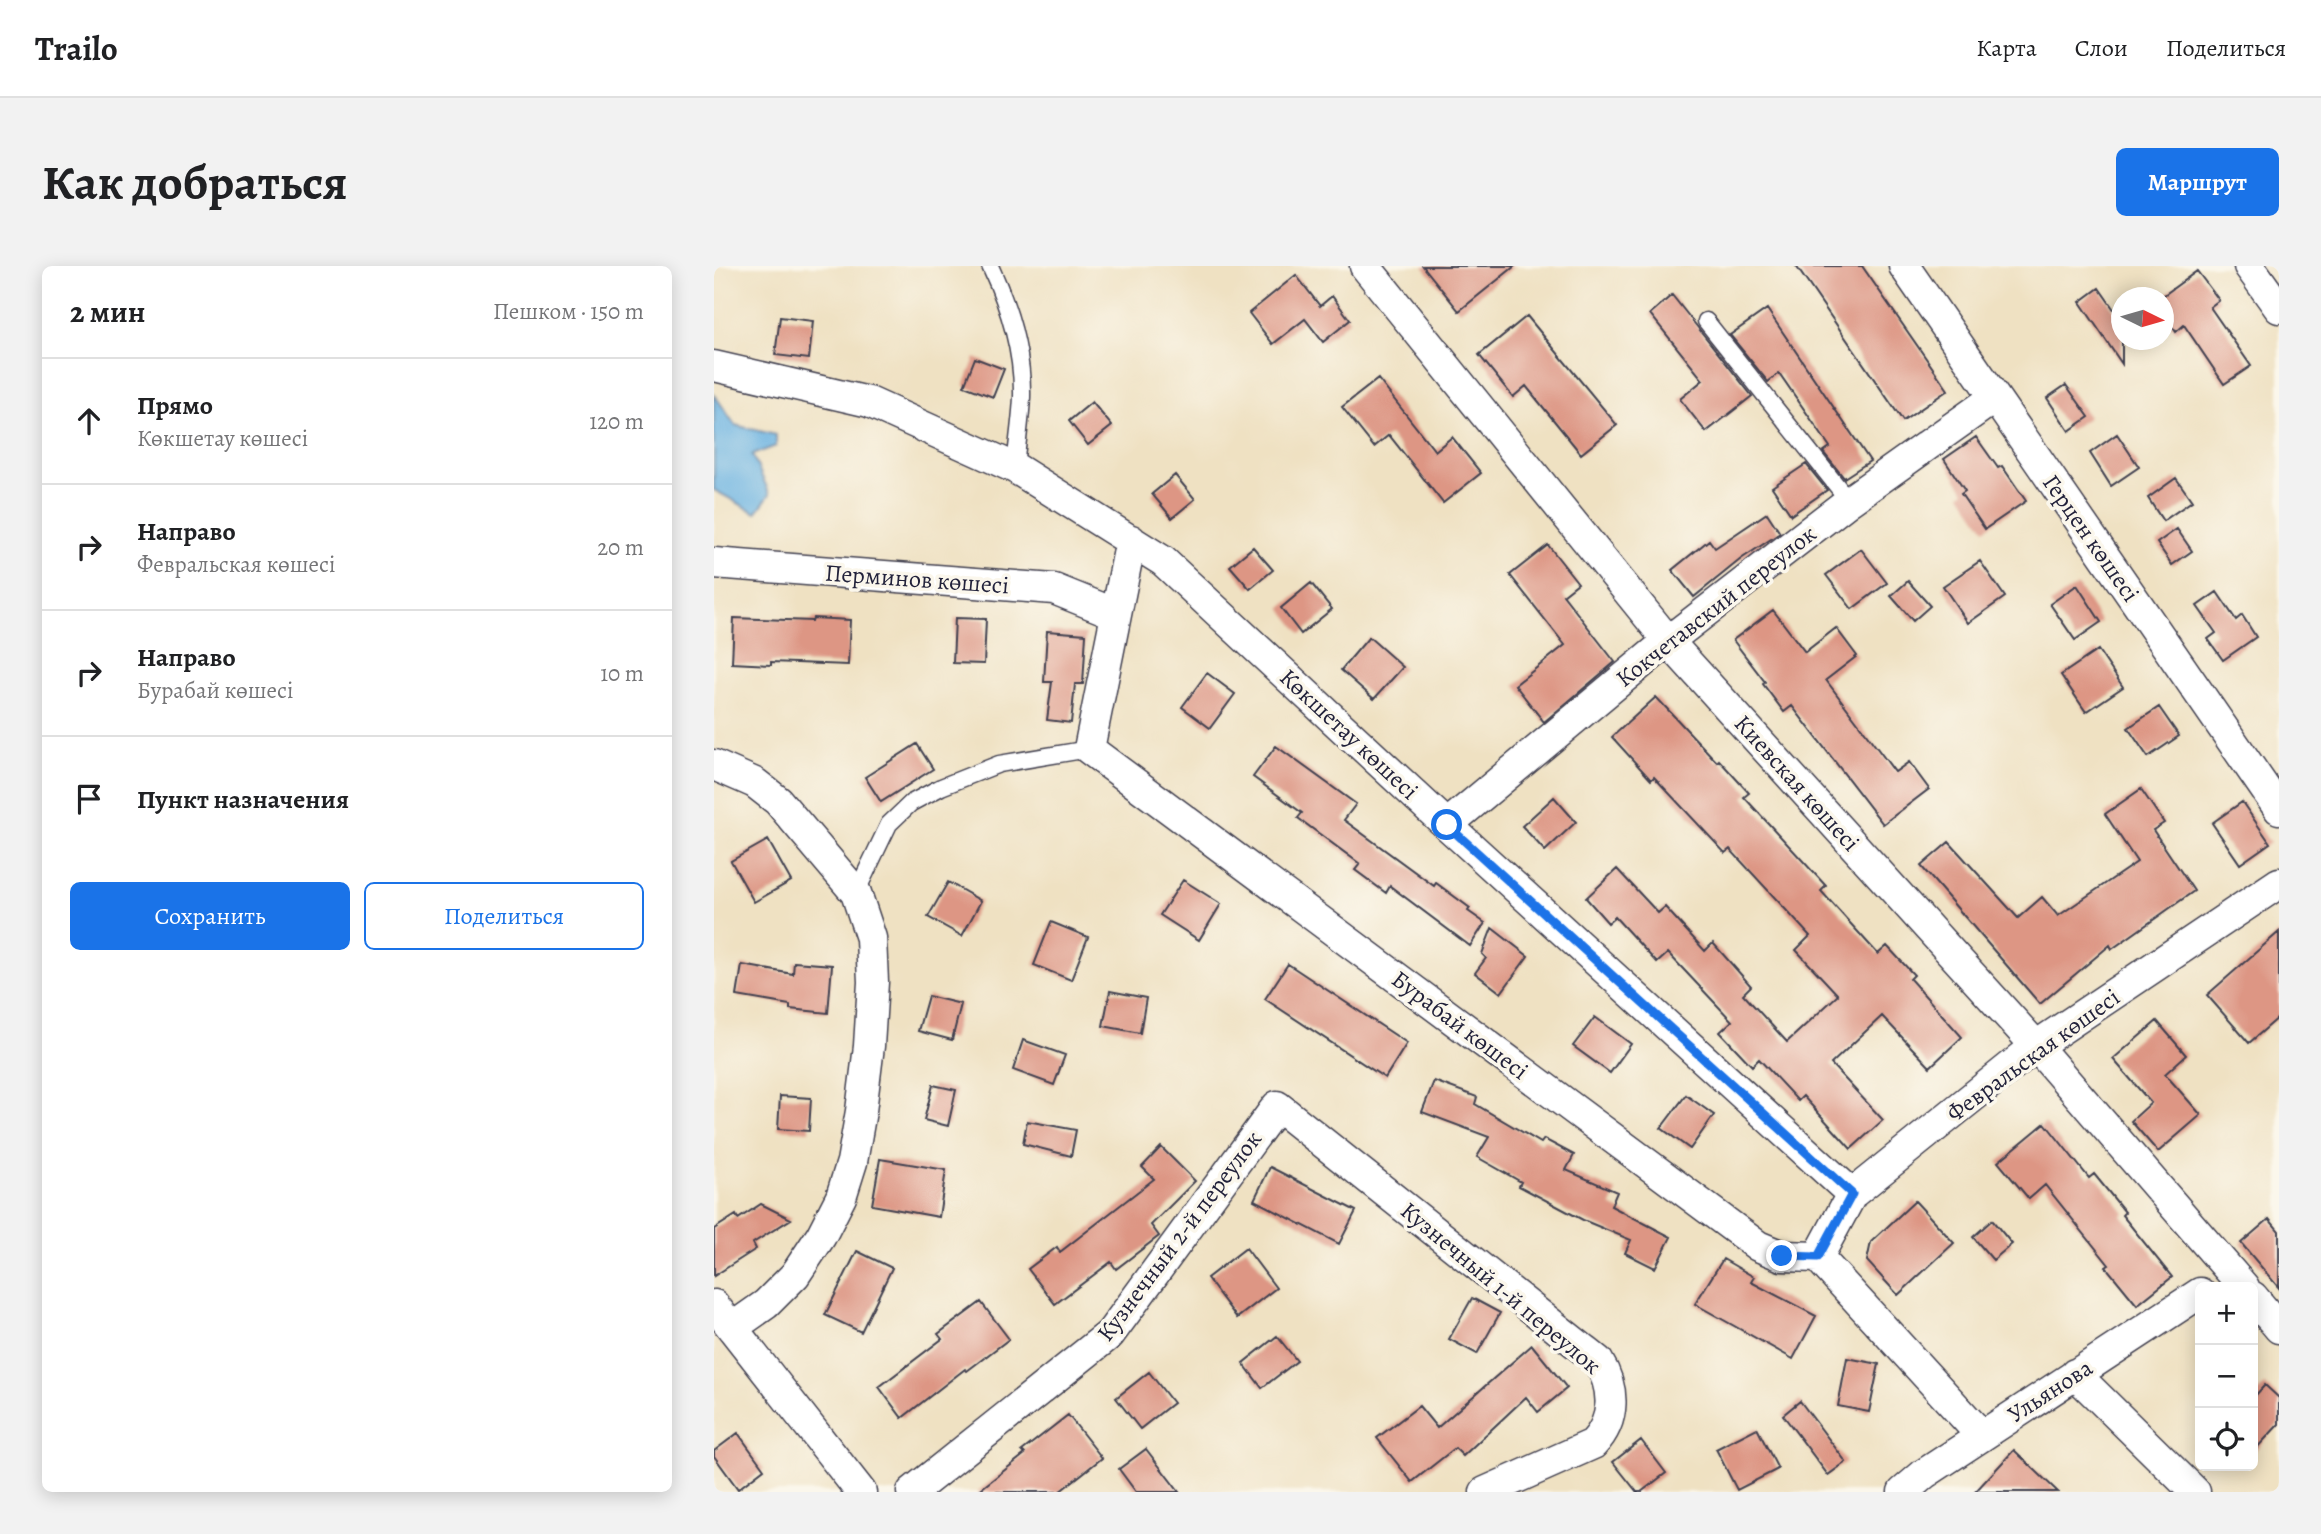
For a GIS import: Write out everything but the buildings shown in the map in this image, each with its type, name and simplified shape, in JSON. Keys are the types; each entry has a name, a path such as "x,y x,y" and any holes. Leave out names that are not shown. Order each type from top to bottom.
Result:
{"street":[{"name":"Киевская көшесі","path":"1365,266 1668,641 2036,1046 2228,1282"},
{"name":"Герцен көшесі","path":"1904,266 2279,809"},
{"path":"2249,266 2279,308"},
{"name":"Көкшетау көшесі","path":"714,366 869,402 1015,467 1163,561 1447,825 1852,1194"},
{"name":"Кокчетавский переулок","path":"1447,825 1668,641 1849,501 1994,398"},
{"path":"1089,749 1131,540"},
{"name":"Перминов көшесі","path":"714,563 1054,589 1116,614"},
{"name":"Бурабай көшесі","path":"1089,749 1758,1246 1782,1256 1818,1257"},
{"path":"714,765 755,783 778,801 856,893 870,938 873,982 869,1046 852,1162 836,1207 821,1236 795,1275 766,1304 723,1316 861,1492"},
{"name":"Февральская көшесі","path":"1818,1257 1852,1194 2036,1046 2279,883"},
{"name":"Кузнечный 2-й переулок","path":"912,1492 1110,1334 1277,1106"},
{"name":"Кузнечный 1-й переулок","path":"1277,1106 1598,1361 1607,1376 1611,1405 1603,1433 1593,1444 1485,1492"},
{"path":"1818,1257 1982,1436"},
{"name":"Ульянова","path":"1903,1492 1924,1474 2195,1296"},
{"path":"2258,1303 2279,1328"},
{"path":"2075,1374 2195,1492"}],"lane":[{"path":"990,266 1010,313 1020,368 1022,397 1015,467"},
{"path":"1706,321 1849,501"},
{"path":"856,893 888,824 911,803 999,764 1089,749"}],"water":[{"path":"714,394 735,425 776,435 776,446 752,455 770,494 756,513 714,490"}],"route":[{"path":"1447,825 1852,1194 1818,1257 1782,1256"}]}
